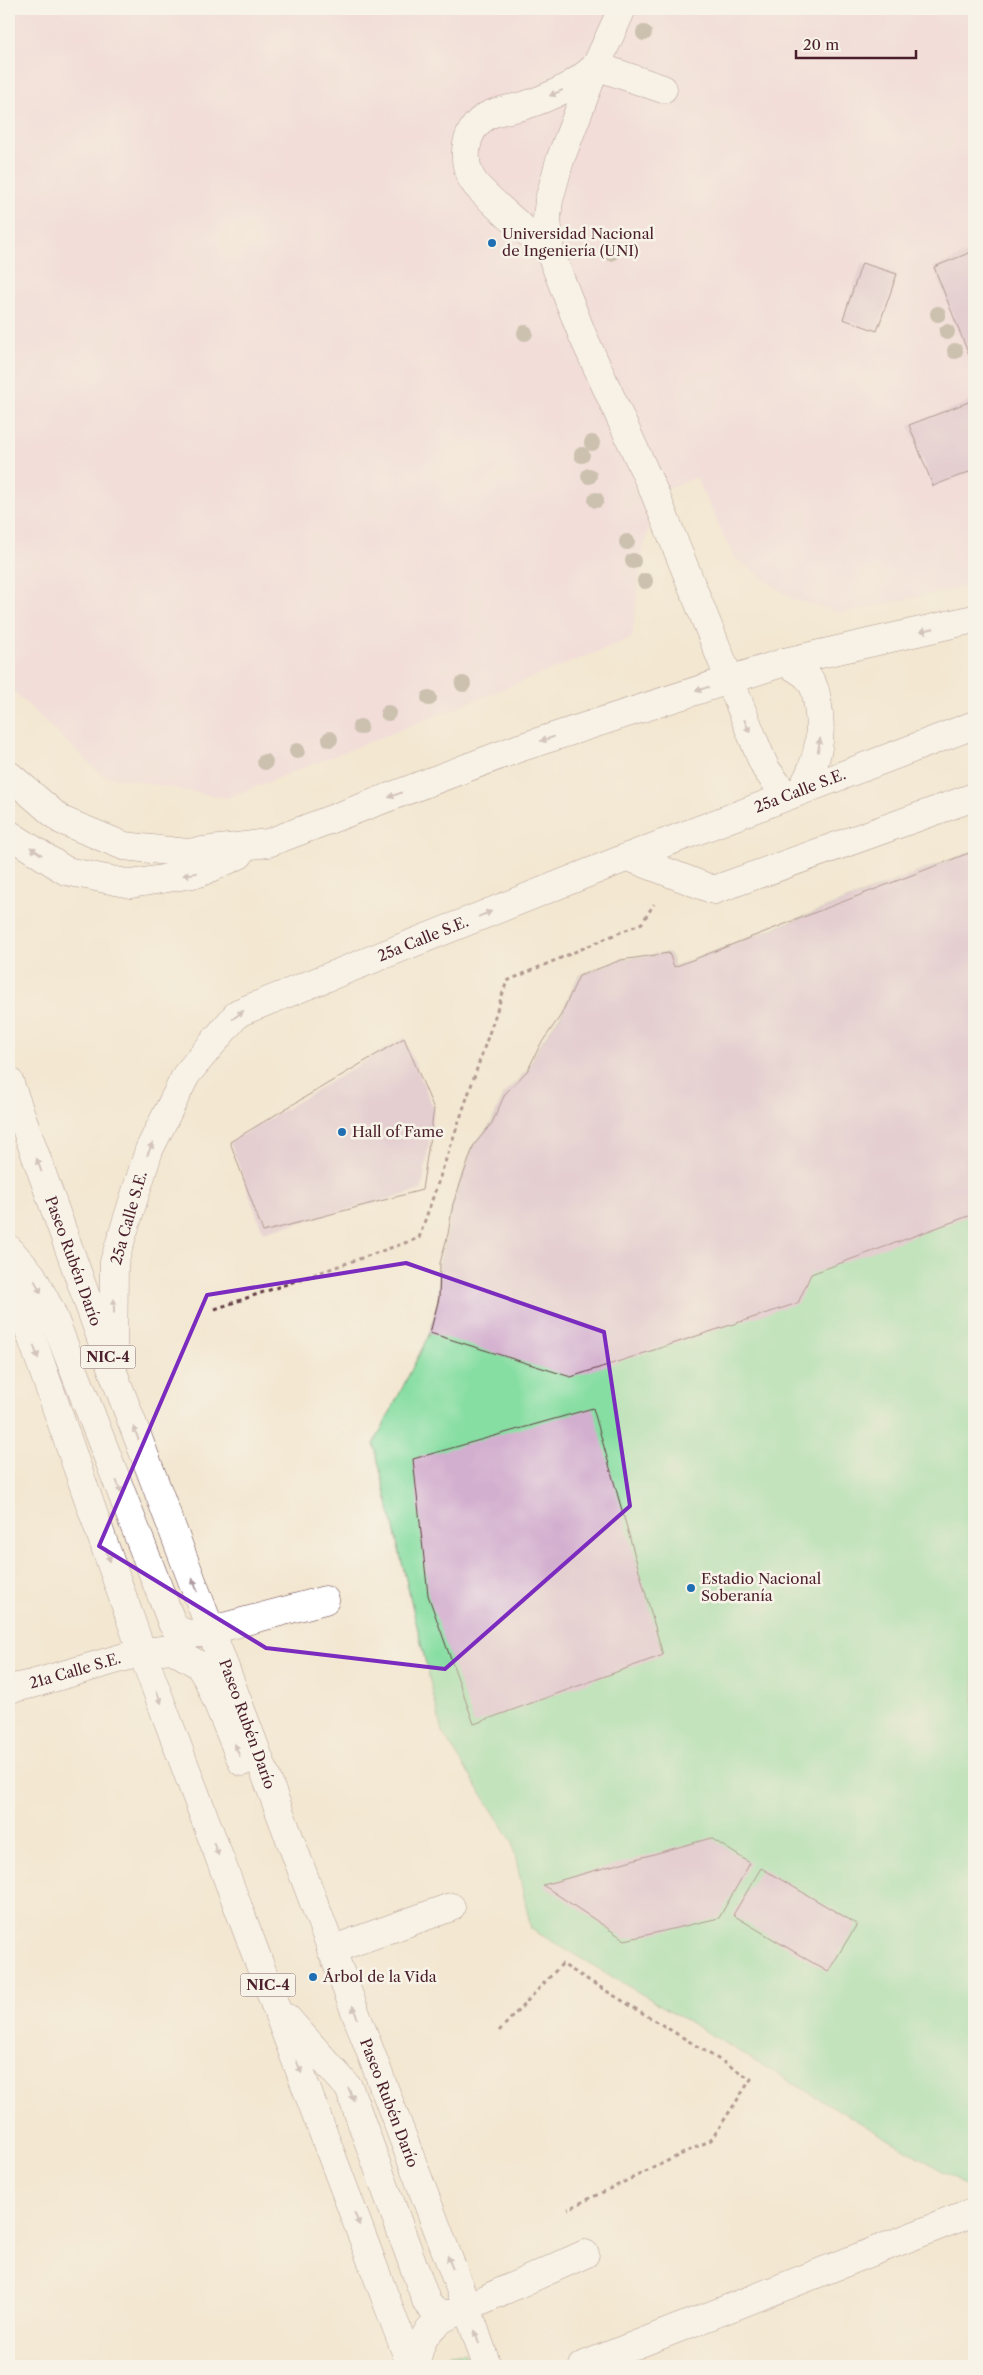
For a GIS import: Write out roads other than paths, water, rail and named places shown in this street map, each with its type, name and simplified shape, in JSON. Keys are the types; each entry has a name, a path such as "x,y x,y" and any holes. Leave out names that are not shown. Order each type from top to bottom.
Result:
{"main road":[{"path":"622,9 596,66 564,148 548,200 547,218 550,252 582,334 655,494 728,680 766,769 794,793 812,772 821,734 820,716 817,696 810,681 785,662"},
{"path":"596,66 663,89"},
{"path":"550,252 477,186 470,175 465,154 467,144 476,125 486,116 547,98 580,80 596,66"},
{"path":"477,186 501,202 518,202 540,196 547,190 556,175"},
{"path":"9,834 66,871 131,884 199,873 268,843 519,748 785,662 974,619"},
{"name":"25a Calle S.E.","path":"113,1372 114,1262 149,1150 186,1075 238,1013 628,857 974,726"},
{"path":"9,775 61,820 124,846 187,852 268,843"},
{"path":"628,857 714,890 974,797"},
{"name":"Paseo Rubén Darío","path":"9,1082 113,1372 329,1942 458,2311 487,2366"},
{"path":"9,1249 32,1276 51,1311 175,1629 185,1633 198,1634 326,1600"},
{"name":"NIC-4","path":"9,1273 142,1652 411,2366"},
{"path":"142,1652 212,1630"},
{"path":"142,1652 172,1649 199,1666 208,1680 292,1882 304,1905 329,1942 451,1907"},
{"name":"21a Calle S.E.","path":"9,1689 142,1652"},
{"path":"275,2004 349,2088 427,2303 435,2312 458,2311"},
{"path":"582,2366 974,2212"},
{"path":"417,2366 424,2341 435,2322 585,2254"}],"place":[{"name":"Universidad Nacional de Ingeniería (UNI)","path":"492,243"},
{"name":"Hall of Fame","path":"342,1132"},
{"name":"Estadio Nacional Soberanía","path":"691,1588"},
{"name":"Árbol de la Vida","path":"313,1977"}]}
